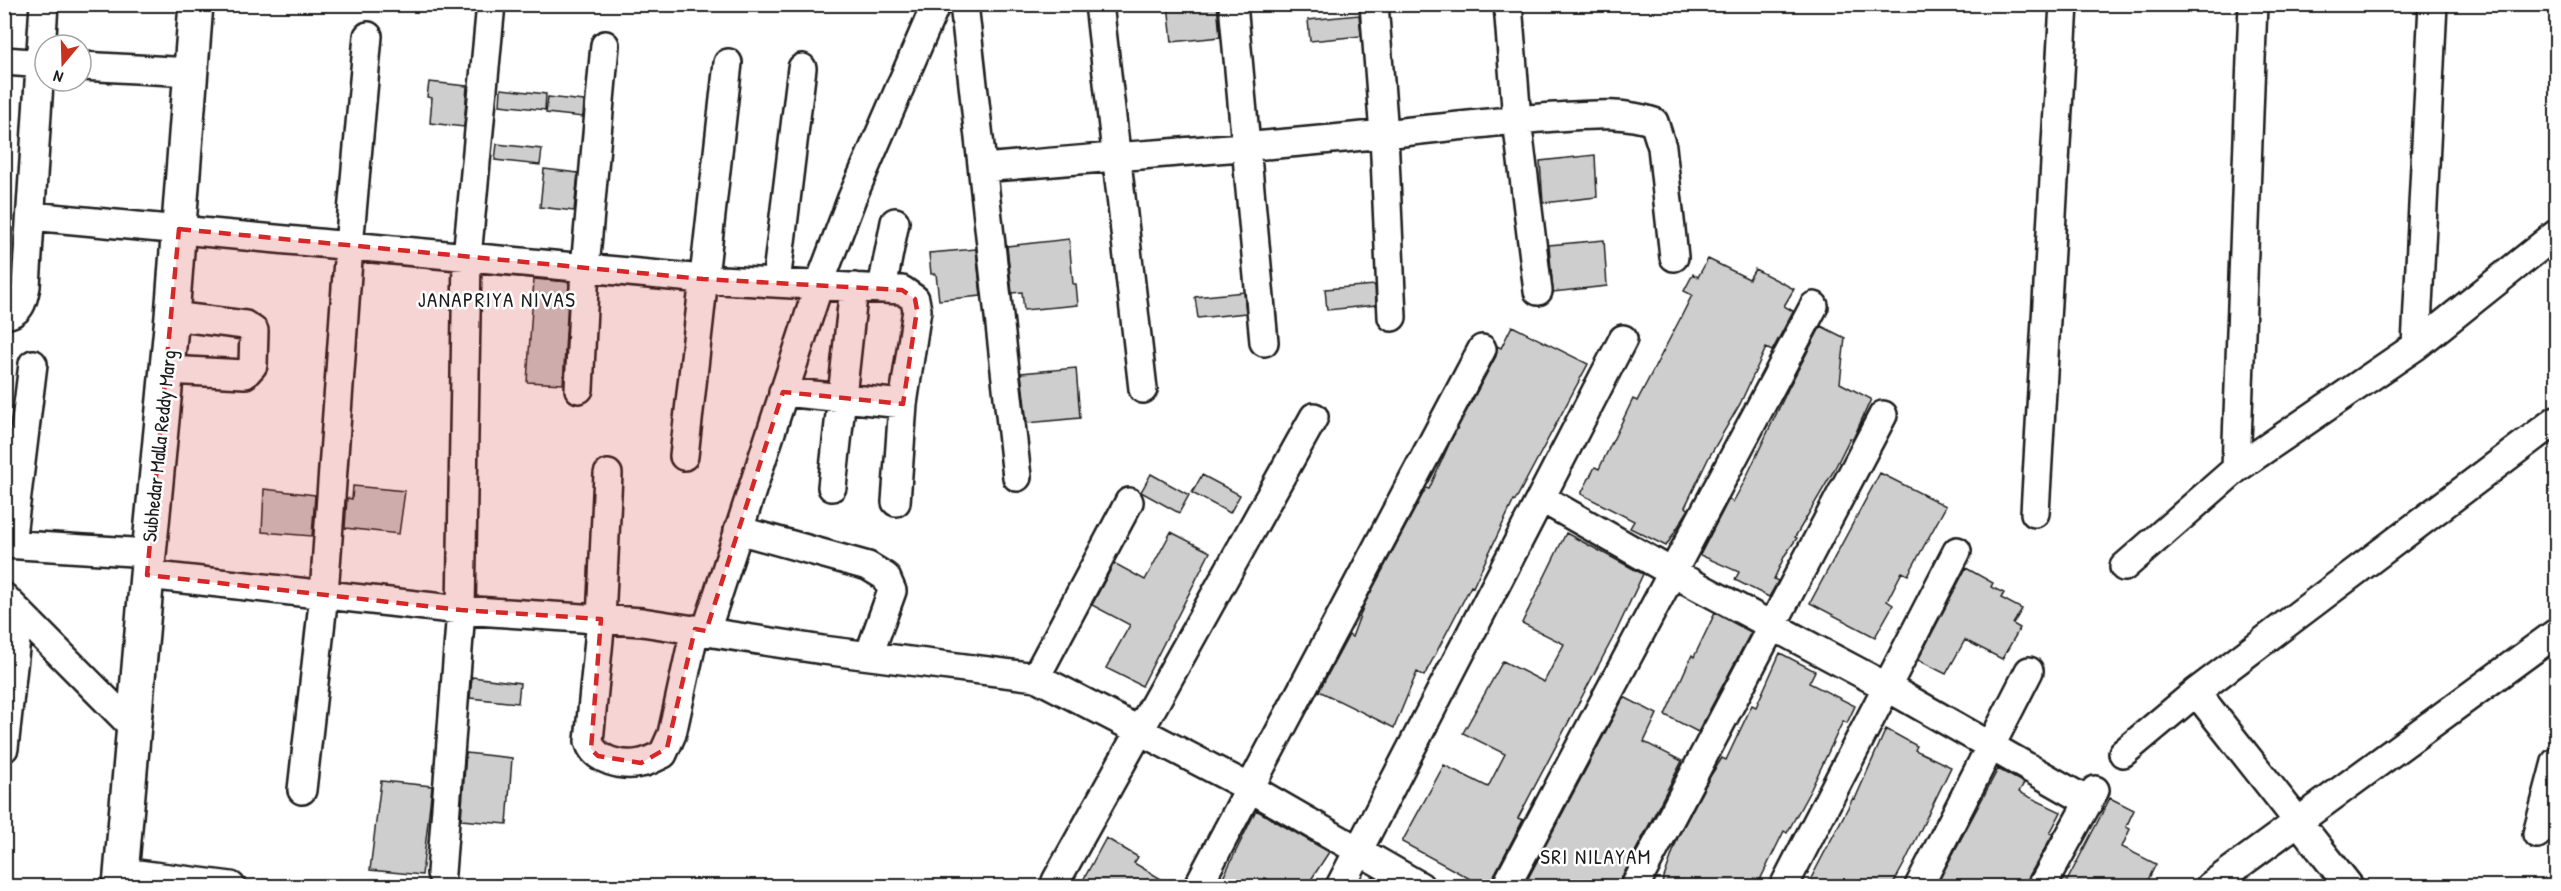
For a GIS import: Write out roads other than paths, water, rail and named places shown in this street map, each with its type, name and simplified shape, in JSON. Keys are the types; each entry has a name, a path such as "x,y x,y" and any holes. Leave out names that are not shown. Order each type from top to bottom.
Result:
{"main road":[{"name":"Subhedar Malla Reddy Marg","path":"121,879 172,316 196,4"}],"street":[{"path":"44,4 44,33"},
{"path":"441,873 461,610 467,257 491,4"},
{"path":"609,474 601,619 590,741 591,749 598,756 621,763 641,763 663,754 667,748 700,630 738,530 819,285 852,198 936,4"},
{"path":"964,4 1017,477"},
{"path":"1099,4 1143,389"},
{"path":"1233,4 1264,342"},
{"path":"1374,4 1384,134 1392,316"},
{"path":"1508,4 1517,120 1538,291"},
{"path":"2035,513 2064,4"},
{"path":"2236,469 2253,4"},
{"path":"2416,346 2433,4"},
{"path":"302,790 324,594 348,246 368,36"},
{"path":"579,389 585,268 605,45"},
{"path":"4,61 33,62"},
{"path":"684,456 728,63"},
{"path":"93,67 191,72"},
{"path":"777,283 802,68"},
{"path":"4,315 12,314 21,306 26,286 41,93"},
{"path":"983,168 1117,156 1246,148 1517,120 1613,113 1635,115 1654,122 1662,147 1674,257"},
{"path":"31,216 703,279 902,290 915,299 917,310 903,404 896,502"},
{"path":"882,288 895,222"},
{"path":"2124,567 2236,469 2416,346 2556,234"},
{"path":"832,487 854,286"},
{"path":"1506,886 1814,306"},
{"path":"167,370 245,374 253,365 254,331 245,325 172,316"},
{"path":"1340,886 1623,339"},
{"path":"1198,886 1482,349"},
{"path":"33,364 8,544 148,564 324,594 461,610 601,619 700,630 823,650 1036,677 1250,788 1420,886"},
{"path":"783,392 903,404"},
{"path":"1635,886 1883,415"},
{"path":"1056,881 1314,417"},
{"path":"2123,753 2196,692 2556,420"},
{"path":"1541,498 1672,573 1887,687 1989,747 2092,796 2042,886"},
{"path":"1036,677 1129,502"},
{"path":"738,530 868,566 886,577 892,591 869,655"},
{"path":"1784,886 1957,551"},
{"path":"12,604 134,728"},
{"path":"4,748 12,604"},
{"path":"2210,886 2556,633"},
{"path":"1919,886 2029,671"},
{"path":"2196,692 2349,886"},
{"path":"2537,834 2556,762"},
{"path":"121,879 231,886"}],"district":[{"name":"JANAPRIYA NIVAS","path":"497,300"},
{"name":"SRI NILAYAM","path":"1596,857"}]}
